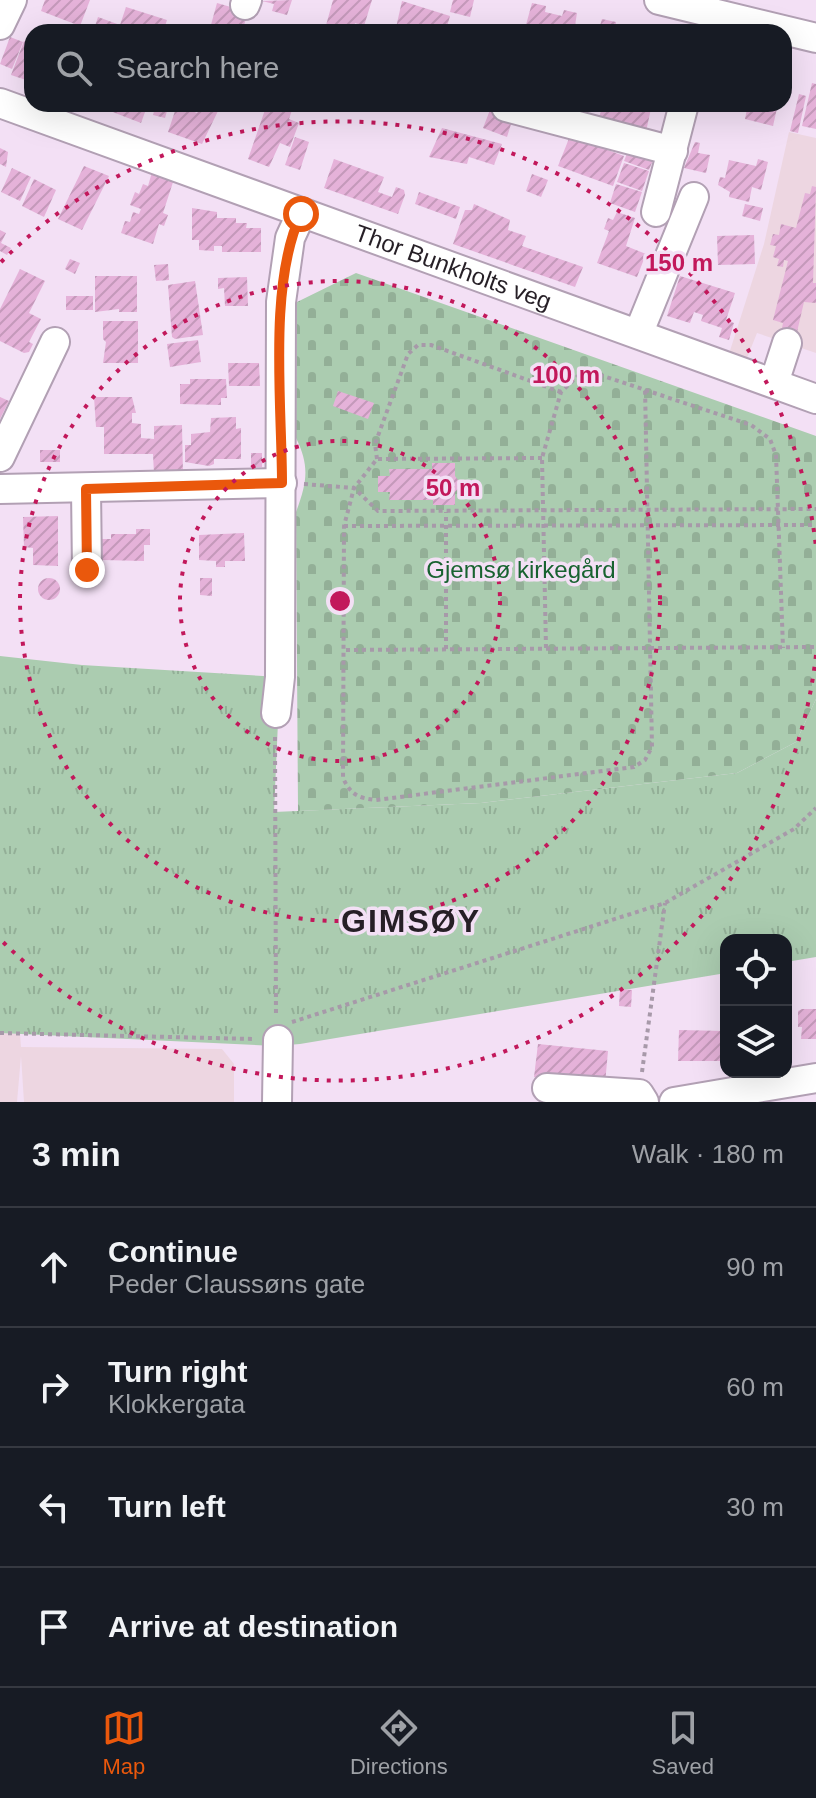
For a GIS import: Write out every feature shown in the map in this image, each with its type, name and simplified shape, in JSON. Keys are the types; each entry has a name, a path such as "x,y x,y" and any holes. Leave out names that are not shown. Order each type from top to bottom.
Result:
{"street":[{"path":"0,25 12,0"},
{"path":"659,0 703,22"},
{"path":"792,35 816,38"},
{"name":"Thor Bunkholts veg","path":"0,103 24,112"},
{"name":"Thor Bunkholts veg","path":"24,112 301,214 639,332 816,399"},
{"path":"525,112 673,151"},
{"path":"656,212 682,112"},
{"path":"639,332 694,197"},
{"path":"276,713 280,677 281,302 290,238 301,214"},
{"path":"0,457 55,342"},
{"path":"774,383 787,343"},
{"path":"0,489 282,483"},
{"path":"86,489 87,570"},
{"path":"277,1033 277,1102"},
{"path":"674,1102 816,1078"},
{"path":"547,1088 641,1098"}],"path":[{"path":"561,392 431,345 418,345 408,354 375,444 377,459 354,488 344,526 346,650 343,778 349,791 358,798 376,800 634,767 645,760 652,747 645,527 645,387"},
{"path":"546,648 546,527 542,458 561,392 578,376 597,374 645,387 751,425 770,439 776,455 783,648"},
{"path":"377,459 542,458"},
{"path":"282,483 354,488 378,511 816,509"},
{"path":"446,511 446,649"},
{"path":"344,526 816,525"},
{"path":"346,650 816,647"},
{"path":"276,713 273,957 277,1033"},
{"path":"0,1033 277,1033 665,903 794,829 816,808"},
{"path":"641,1098 665,903"}],"shaded area":[{"path":"789,132 816,138 816,353 757,333 745,363 728,357 764,244"},
{"path":"0,1033 20,1034 21,1047 222,1049 234,1064 234,1102 24,1102 21,1056 17,1102 0,1102"}],"green space":[{"name":"Gjemsø kirkegård","path":"356,273 816,436 816,699 796,742 737,773 481,803 298,811 296,512 303,492 305,466 296,438 297,302"},
{"path":"0,656 82,665 280,677 274,812 481,803 737,773 796,742 816,699 816,957 792,961 792,934 720,934 720,974 300,1044 275,1046 0,1033"}],"building":[{"path":"45,0 90,0 81,24 41,11"},
{"path":"292,0 287,15 272,11 274,4 262,1"},
{"path":"333,0 372,0 365,24 326,24"},
{"path":"453,0 474,0 470,17 450,12"},
{"path":"402,1 450,16 448,24 397,24"},
{"path":"217,3 248,12 244,24 211,24"},
{"path":"532,3 546,6 545,12 562,16 564,10 577,13 575,24 526,24"},
{"path":"126,7 167,20 166,24 120,24"},
{"path":"98,17 117,24 96,24"},
{"path":"602,19 616,22 616,24 600,24"},
{"path":"10,37 23,42 12,69 0,64"},
{"path":"24,41 24,79 11,75"},
{"path":"812,83 816,84 816,129 802,126"},
{"path":"799,94 806,96 798,133 790,131"},
{"path":"113,112 145,112 141,123"},
{"path":"154,112 167,112 165,118 153,115"},
{"path":"175,112 218,112 202,144 168,132"},
{"path":"264,112 291,112 289,119 299,123 290,147 280,143 269,167 248,159"},
{"path":"489,112 513,118 507,137 483,128"},
{"path":"553,112 578,112 576,117"},
{"path":"601,112 650,112 645,136 597,124"},
{"path":"746,112 776,112 773,126 745,119"},
{"path":"442,128 502,144 494,165 469,157 467,164 429,157"},
{"path":"570,136 624,156 613,186 558,166"},
{"path":"295,137 309,142 300,170 285,165"},
{"path":"695,142 700,143 698,153 710,155 706,173 684,168"},
{"path":"0,148 8,152 6,167 0,164"},
{"path":"628,151 653,160 649,170 624,161"},
{"path":"334,159 384,177 378,192 392,197 396,187 404,190 398,214 324,188"},
{"path":"758,159 768,162 761,190 752,187 749,202 729,197 730,192 718,185 720,177 725,178 729,160 756,166"},
{"path":"624,163 649,171 642,191 617,182"},
{"path":"84,166 109,176 82,230 58,219"},
{"path":"12,168 31,177 20,201 1,192"},
{"path":"152,172 174,179 163,213 168,215 164,226 159,224 153,244 121,233 125,221 130,222 133,212 139,214 141,209 130,205 135,192 139,194 143,184 148,186"},
{"path":"532,174 548,180 541,197 526,191"},
{"path":"34,179 56,190 44,217 22,206"},
{"path":"616,184 642,192 635,212 610,203"},
{"path":"812,186 816,187 813,283 816,283 816,303 804,302 797,332 782,328 783,323 773,320 788,261 784,260 783,267 777,266 779,259 773,257 776,246 770,245 773,234 779,235 781,224 796,228 805,193 810,194"},
{"path":"419,192 460,207 456,219 415,204"},
{"path":"474,204 510,220 508,230 526,236 522,246 583,267 575,287 453,244 465,210 472,210"},
{"path":"745,204 763,208 760,221 742,216"},
{"path":"192,208 217,212 217,218 236,218 236,223 247,223 246,228 261,228 261,252 222,252 222,246 214,246 214,251 199,250 199,240 192,240"},
{"path":"617,212 635,218 626,246 646,254 637,277 597,263 609,231 604,229 608,218 613,220"},
{"path":"0,230 6,233 1,243 11,248 7,255 0,251"},
{"path":"754,235 755,264 718,265 717,236"},
{"path":"70,259 80,263 75,274 65,269"},
{"path":"168,264 169,280 156,281 154,265"},
{"path":"20,269 45,281 29,313 41,319 29,342 33,344 29,352 24,353 0,341 0,309"},
{"path":"95,276 137,276 137,312 119,312 119,309 95,312"},
{"path":"680,276 735,293 726,320 734,323 729,340 719,337 722,328 701,321 703,315 694,312 690,323 667,316"},
{"path":"247,277 248,306 225,306 224,288 218,289 218,278"},
{"path":"195,281 203,335 175,339 172,337 168,285"},
{"path":"66,296 93,296 93,310 66,310"},
{"path":"103,321 138,321 138,363 103,363 106,342 103,339"},
{"path":"198,340 201,362 170,367 167,344"},
{"path":"228,363 259,363 260,386 229,386"},
{"path":"190,379 226,379 227,398 221,398 221,405 180,404 180,384 190,384"},
{"path":"338,391 374,403 368,419 333,406"},
{"path":"0,397 9,401 0,419"},
{"path":"94,397 132,397 136,413 132,413 132,423 141,424 141,438 154,439 154,426 182,425 183,474 154,474 153,454 104,454 104,427 96,427"},
{"path":"236,417 236,429 241,428 241,459 214,459 214,464 209,466 185,462 185,445 191,445 191,434 210,432 211,418"},
{"path":"40,450 60,450 60,462 40,462"},
{"path":"251,453 262,453 262,467 251,467"},
{"path":"432,463 455,463 455,476 462,485 455,492 455,505 433,505 433,500 389,500 390,492 378,492 378,476 390,476 389,469 432,469"},
{"path":"58,516 58,566 33,565 33,548 24,547 23,517"},
{"path":"136,529 150,529 150,545 144,545 144,561 102,560 102,539 111,539 111,534 136,534"},
{"path":"244,533 245,561 225,561 225,567 216,567 216,561 199,560 199,535"},
{"path":"49,578 57,581 60,589 57,597 49,600 41,597 38,589 41,581"},
{"path":"200,578 212,578 212,596 200,595"},
{"path":"620,989 632,990 631,1007 619,1006"},
{"path":"816,1009 816,1039 801,1039 798,1011"},
{"path":"679,1030 720,1031 720,1061 678,1061"},
{"path":"538,1044 608,1051 605,1084 534,1077"}],"district":[{"name":"GIMSØY","path":"411,921"}],"route":[{"path":"87,570 86,489 282,483 281,302 290,238 301,214"}]}
